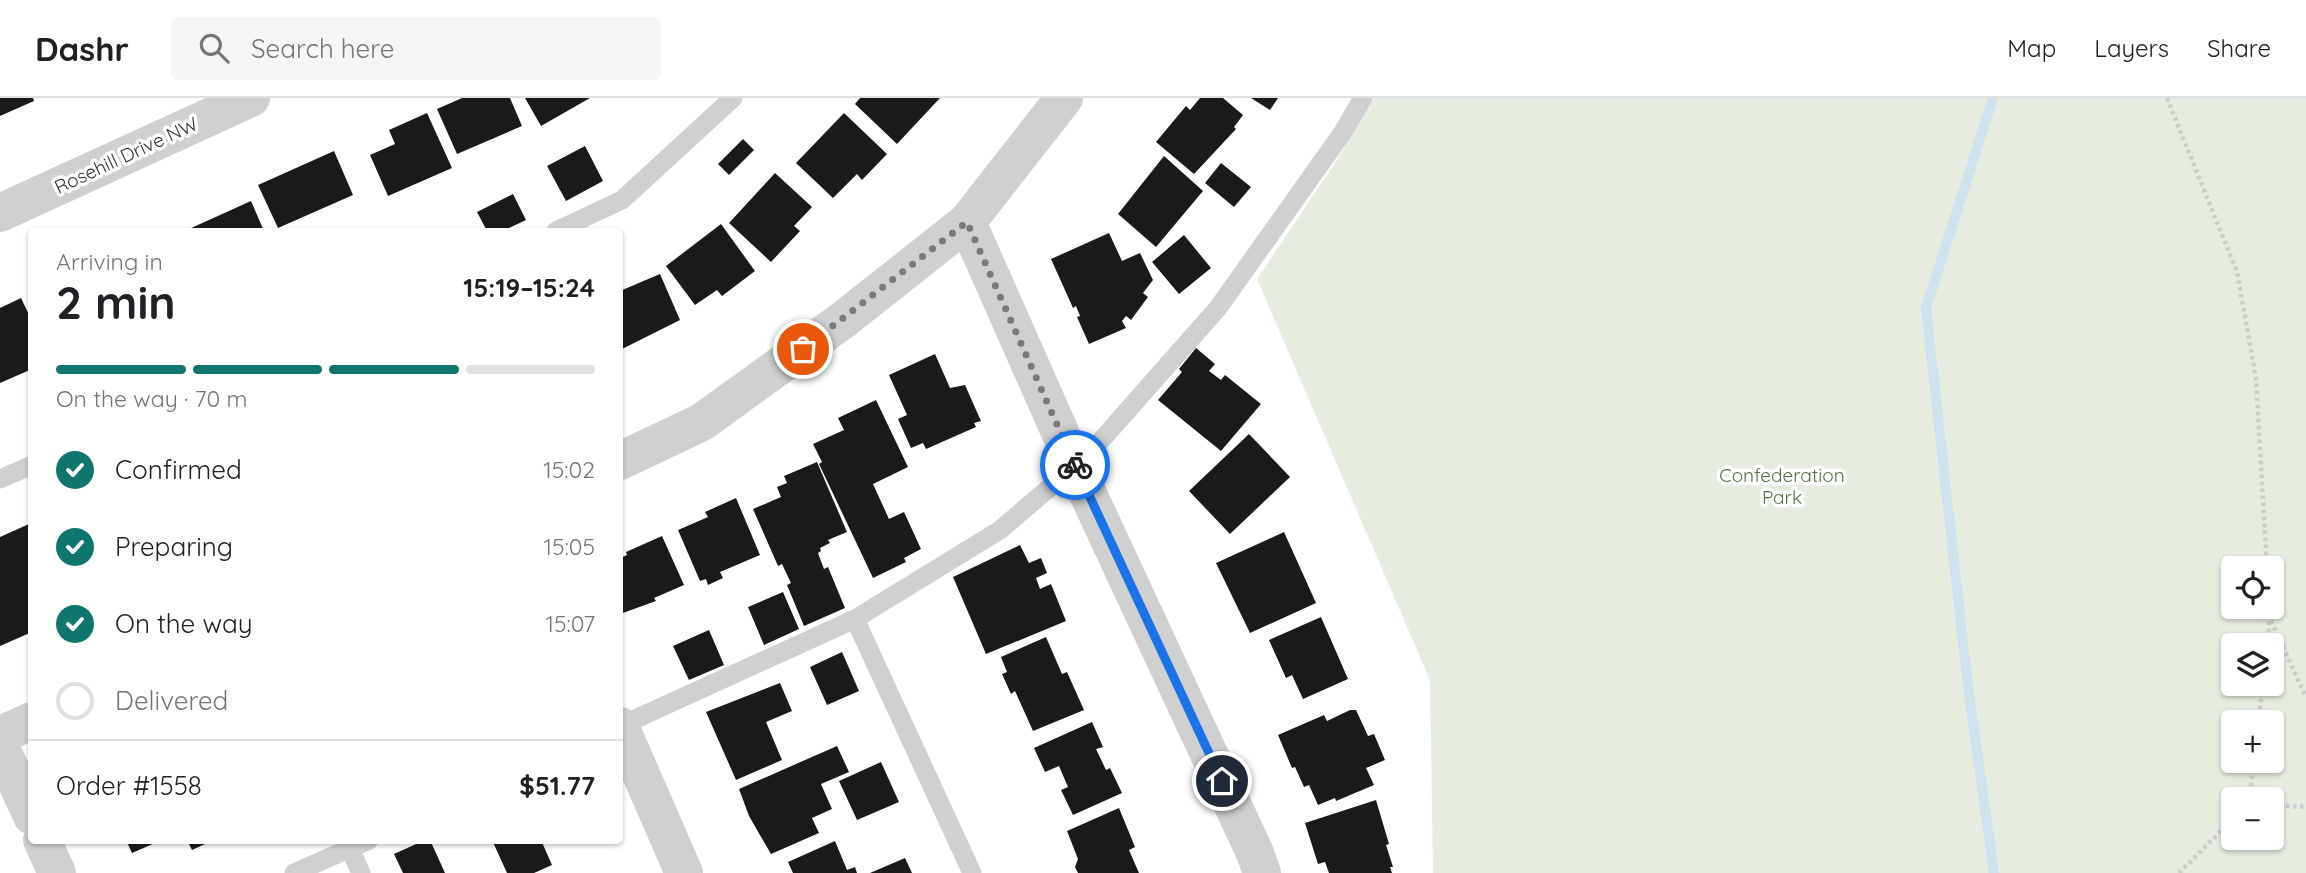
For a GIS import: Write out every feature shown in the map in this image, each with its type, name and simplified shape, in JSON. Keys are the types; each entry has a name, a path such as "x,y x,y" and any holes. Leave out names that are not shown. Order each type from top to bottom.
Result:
{"street":[{"name":"Rosehill Drive NW","path":"0,213 251,98"},
{"path":"623,460 702,422 843,320 967,222 1063,98"},
{"path":"967,222 1075,466 1262,873"},
{"path":"0,735 28,723"},
{"path":"623,733 684,873"},
{"path":"0,746 28,808"},
{"path":"44,844 57,873"}],"lane":[{"path":"562,228 622,200 733,98"},
{"path":"623,725 855,619 1000,530 1089,454 1218,308 1343,132 1363,98"},
{"path":"0,479 28,467"},
{"path":"855,619 972,873"},
{"path":"295,873 361,844"},
{"path":"350,849 361,873"}],"path":[{"path":"2167,98 2237,272 2256,378 2266,556"},
{"path":"2270,633 2271,621"},
{"path":"2271,621 2306,697"},
{"path":"2284,806 2306,807"},
{"path":"2179,873 2221,831"}],"green space":[{"name":"Confederation Park","path":"1374,98 2306,98 2306,873 1433,873 1430,680 1257,279 1335,163"}],"building":[{"path":"0,98 33,98 34,101 0,116"},
{"path":"462,98 510,98 522,126 457,154 437,109"},
{"path":"525,98 590,98 541,126"},
{"path":"860,98 940,98 897,144 855,104"},
{"path":"1200,98 1223,98 1243,115 1234,127 1236,129 1194,174 1156,142 1186,106 1190,110"},
{"path":"1251,98 1278,98 1270,110"},
{"path":"427,113 452,168 388,196 370,155 395,144 389,130"},
{"path":"844,113 887,154 862,180 857,174 833,198 796,163"},
{"path":"743,139 754,150 729,175 718,164"},
{"path":"585,146 603,181 566,201 547,166"},
{"path":"334,151 353,195 278,228 258,185"},
{"path":"1164,156 1203,191 1156,247 1118,214"},
{"path":"1221,163 1251,187 1234,207 1205,183"},
{"path":"775,173 812,207 794,226 800,231 771,262 729,223"},
{"path":"513,194 526,220 509,228 485,228 477,212"},
{"path":"251,201 263,228 191,228"},
{"path":"721,224 755,271 722,296 717,290 695,305 666,266"},
{"path":"1109,233 1122,261 1140,253 1153,280 1143,293 1148,297 1131,320 1126,316 1122,321 1126,328 1089,344 1077,317 1080,316 1076,306 1073,308 1051,259"},
{"path":"1184,235 1211,268 1179,294 1152,262"},
{"path":"660,274 680,320 623,348 623,290"},
{"path":"21,298 28,313 28,371 0,383 0,308"},
{"path":"1196,348 1215,364 1209,371 1221,380 1225,375 1261,404 1221,451 1158,400 1182,372 1179,369"},
{"path":"935,354 950,388 965,385 981,421 974,423 976,427 926,449 923,443 911,448 898,419 907,415 889,375"},
{"path":"876,400 908,467 873,484 889,519 904,512 921,549 904,558 906,562 873,578 819,464 822,462 813,444 844,430 838,418"},
{"path":"1249,434 1290,477 1230,534 1189,491"},
{"path":"817,462 847,532 828,540 830,543 820,548 818,553 824,569 828,567 845,608 804,626 787,585 791,583 782,564 778,566 753,509 781,497 777,487 787,483 784,476"},
{"path":"736,498 760,555 720,572 723,578 708,585 706,579 700,581 678,530 708,517 705,512"},
{"path":"28,524 28,634 0,646 0,537"},
{"path":"1284,532 1316,603 1250,633 1216,563"},
{"path":"662,536 684,585 654,598 656,601 623,613 623,557 627,555 626,552"},
{"path":"1020,545 1029,563 1041,558 1047,573 1036,578 1040,589 1051,584 1066,621 986,654 953,577"},
{"path":"783,592 799,629 764,645 748,607"},
{"path":"1321,617 1348,679 1303,699 1292,675 1286,678 1269,640"},
{"path":"709,630 724,665 689,680 673,646"},
{"path":"1046,637 1062,674 1067,672 1084,710 1033,731 1015,691 1011,694 1002,674 1007,672 1001,657"},
{"path":"842,652 859,691 827,705 810,667"},
{"path":"780,683 792,711 766,722 782,760 736,780 706,712"},
{"path":"1350,710 1356,710 1368,736 1374,734 1385,760 1366,768 1374,785 1336,801 1335,798 1318,805 1309,785 1304,787 1295,767 1292,768 1278,735 1324,715 1327,721"},
{"path":"1092,722 1103,747 1096,749 1106,770 1110,768 1122,793 1073,815 1061,790 1068,787 1059,766 1045,772 1034,748"},
{"path":"837,746 849,772 821,784 832,809 812,818 819,833 771,854 749,816 739,789"},
{"path":"881,762 899,802 857,820 839,781"},
{"path":"1376,800 1389,844 1386,845 1393,867 1390,867 1392,873 1329,873 1325,862 1318,864 1305,823"},
{"path":"1119,808 1135,847 1129,850 1139,873 1078,873 1075,867 1078,859 1067,831"},
{"path":"835,841 847,870 855,867 857,873 793,873 788,862"},
{"path":"128,844 153,844 132,853"},
{"path":"189,844 205,844 192,850"},
{"path":"416,844 432,844 445,873 403,873 394,854"},
{"path":"494,844 543,844 552,865 534,873 507,873"},
{"path":"905,858 912,873 870,873"}],"waterway":[{"path":"1993,98 1926,308 1967,679 1994,873"}],"way so far":[{"path":"803,349 967,222 1075,465"}],"route":[{"path":"1075,465 1222,781"}]}
